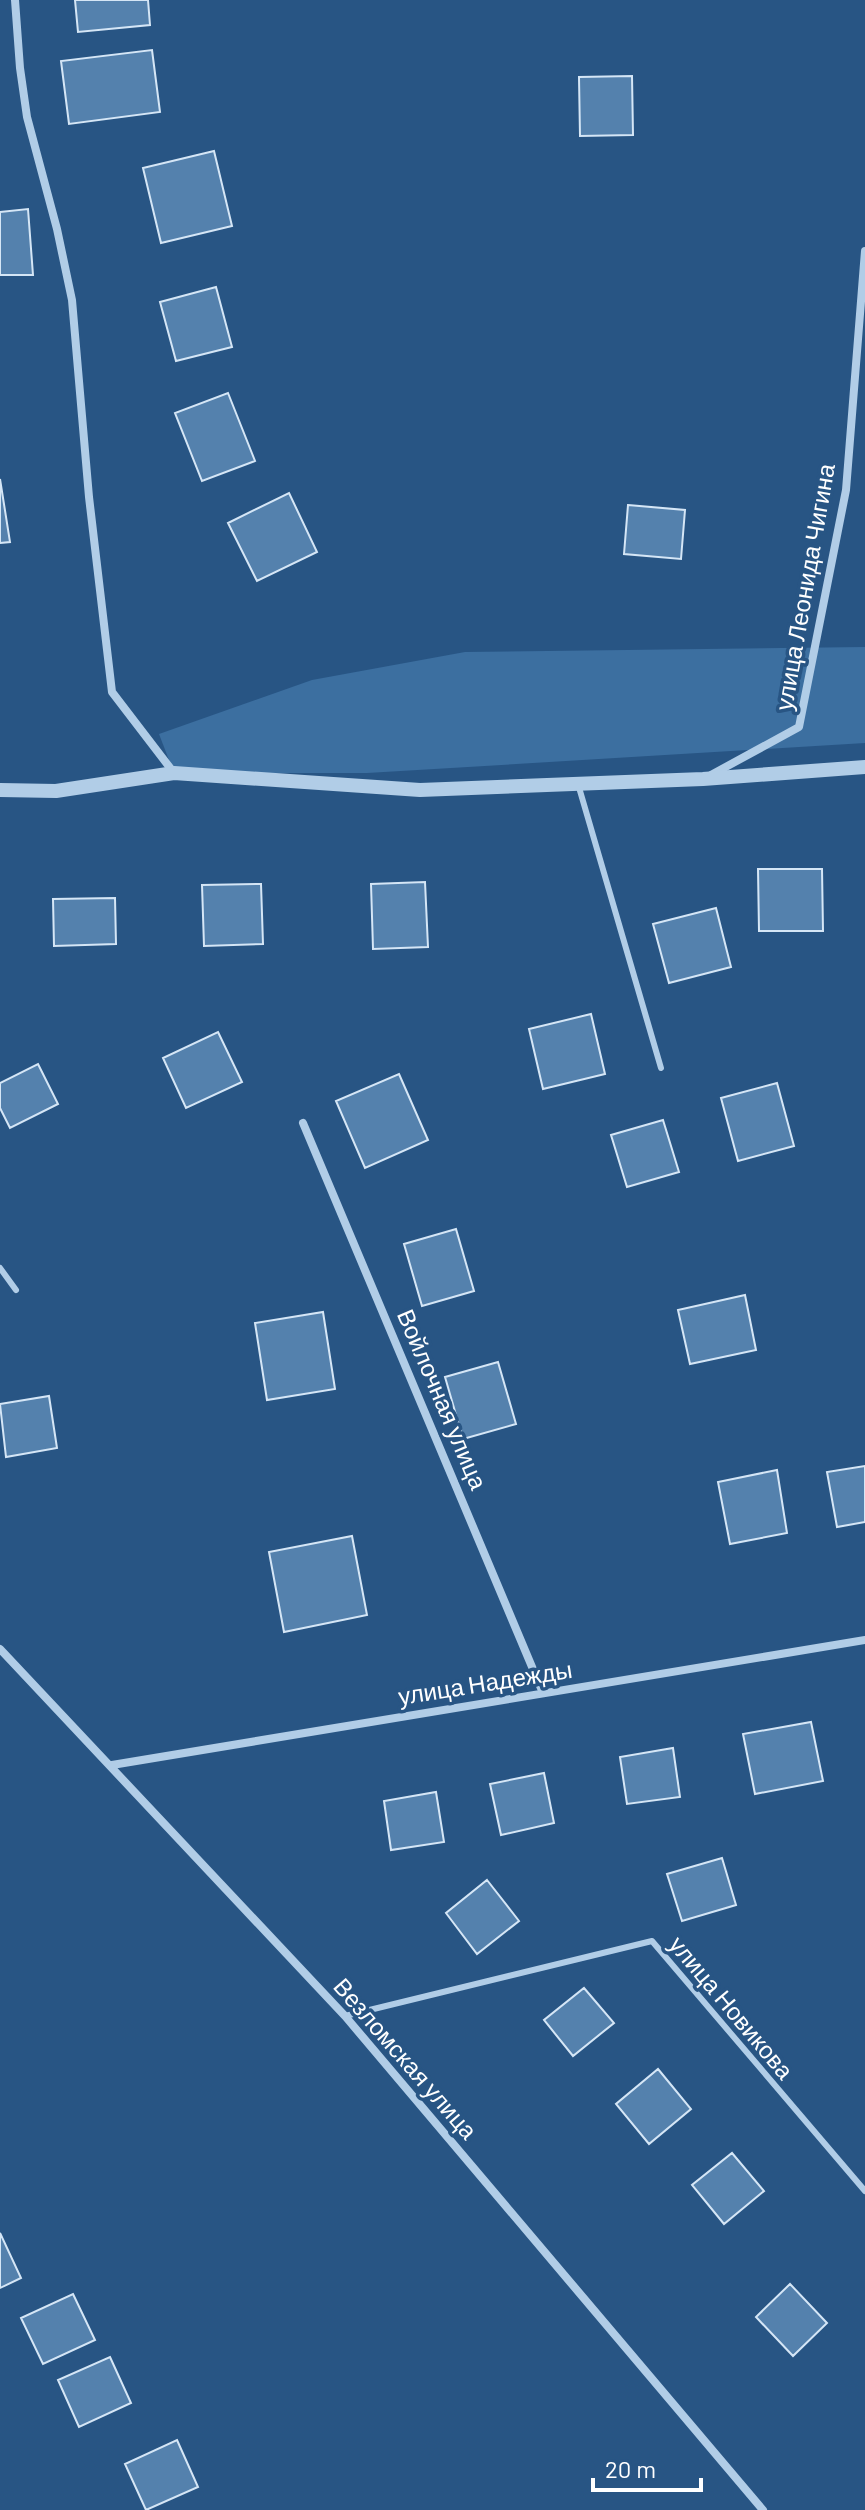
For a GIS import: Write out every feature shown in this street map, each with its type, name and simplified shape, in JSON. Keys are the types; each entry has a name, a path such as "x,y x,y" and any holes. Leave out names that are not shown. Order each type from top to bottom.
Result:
{"street":[{"path":"15,0 27,117 72,300 89,497 112,692 174,773"},
{"name":"улица Леонида Чигина","path":"703,779 799,727 846,490 865,251"},
{"path":"0,790 56,791 174,773 420,790 703,779 865,767"},
{"name":"Войлочная улица","path":"303,1123 543,1693"},
{"name":"улица Надежды","path":"112,1765 865,1640"},
{"name":"Везломская улица","path":"0,1649 345,2016 763,2510"}],"lane":[{"path":"578,784 661,1068"},
{"path":"0,1268 16,1290"},
{"name":"улица Новикова","path":"345,2016 652,1941 865,2191"}],"shaded area":[{"path":"865,647 865,743 367,773 174,773 159,734 312,680 465,652"}],"building":[{"path":"75,0 148,0 150,25 78,32"},
{"path":"152,50 160,112 69,124 61,61"},
{"path":"632,76 633,135 580,136 579,77"},
{"path":"214,151 232,226 161,243 143,168"},
{"path":"28,209 33,275 0,275 0,212"},
{"path":"216,287 232,347 176,361 160,302"},
{"path":"228,393 255,461 202,481 175,413"},
{"path":"0,479 10,542 0,543"},
{"path":"289,493 317,552 257,581 228,523"},
{"path":"628,505 685,510 681,559 624,554"},
{"path":"758,869 822,869 823,931 759,931"},
{"path":"425,882 428,947 373,949 371,884"},
{"path":"261,884 263,944 204,946 202,885"},
{"path":"115,898 116,944 54,946 53,899"},
{"path":"716,908 731,967 669,983 653,924"},
{"path":"591,1014 605,1074 543,1089 529,1029"},
{"path":"218,1032 242,1082 186,1108 163,1058"},
{"path":"38,1064 58,1104 10,1128 0,1108 0,1083"},
{"path":"399,1074 428,1140 365,1168 336,1101"},
{"path":"777,1083 794,1146 738,1161 721,1098"},
{"path":"663,1120 679,1172 627,1187 611,1135"},
{"path":"456,1229 474,1291 422,1306 404,1244"},
{"path":"745,1295 756,1350 690,1364 678,1310"},
{"path":"323,1312 335,1389 267,1400 255,1323"},
{"path":"498,1362 516,1424 463,1439 445,1377"},
{"path":"49,1396 57,1448 6,1457 0,1404"},
{"path":"865,1466 865,1522 837,1527 827,1472"},
{"path":"777,1470 787,1533 730,1544 718,1482"},
{"path":"352,1536 367,1615 284,1632 269,1552"},
{"path":"811,1722 823,1781 755,1794 743,1734"},
{"path":"673,1748 680,1797 627,1804 620,1757"},
{"path":"544,1773 554,1823 501,1835 490,1784"},
{"path":"436,1792 444,1842 391,1850 384,1801"},
{"path":"722,1858 736,1905 682,1921 667,1874"},
{"path":"487,1880 519,1921 477,1954 446,1913"},
{"path":"584,1988 614,2023 573,2056 544,2020"},
{"path":"658,2069 691,2109 649,2144 616,2104"},
{"path":"732,2153 764,2191 724,2224 692,2185"},
{"path":"0,2233 21,2278 0,2288"},
{"path":"790,2284 827,2323 793,2356 756,2317"},
{"path":"73,2294 95,2340 43,2364 21,2318"},
{"path":"110,2357 131,2403 79,2427 58,2380"},
{"path":"177,2440 198,2487 146,2510 125,2464"}]}
